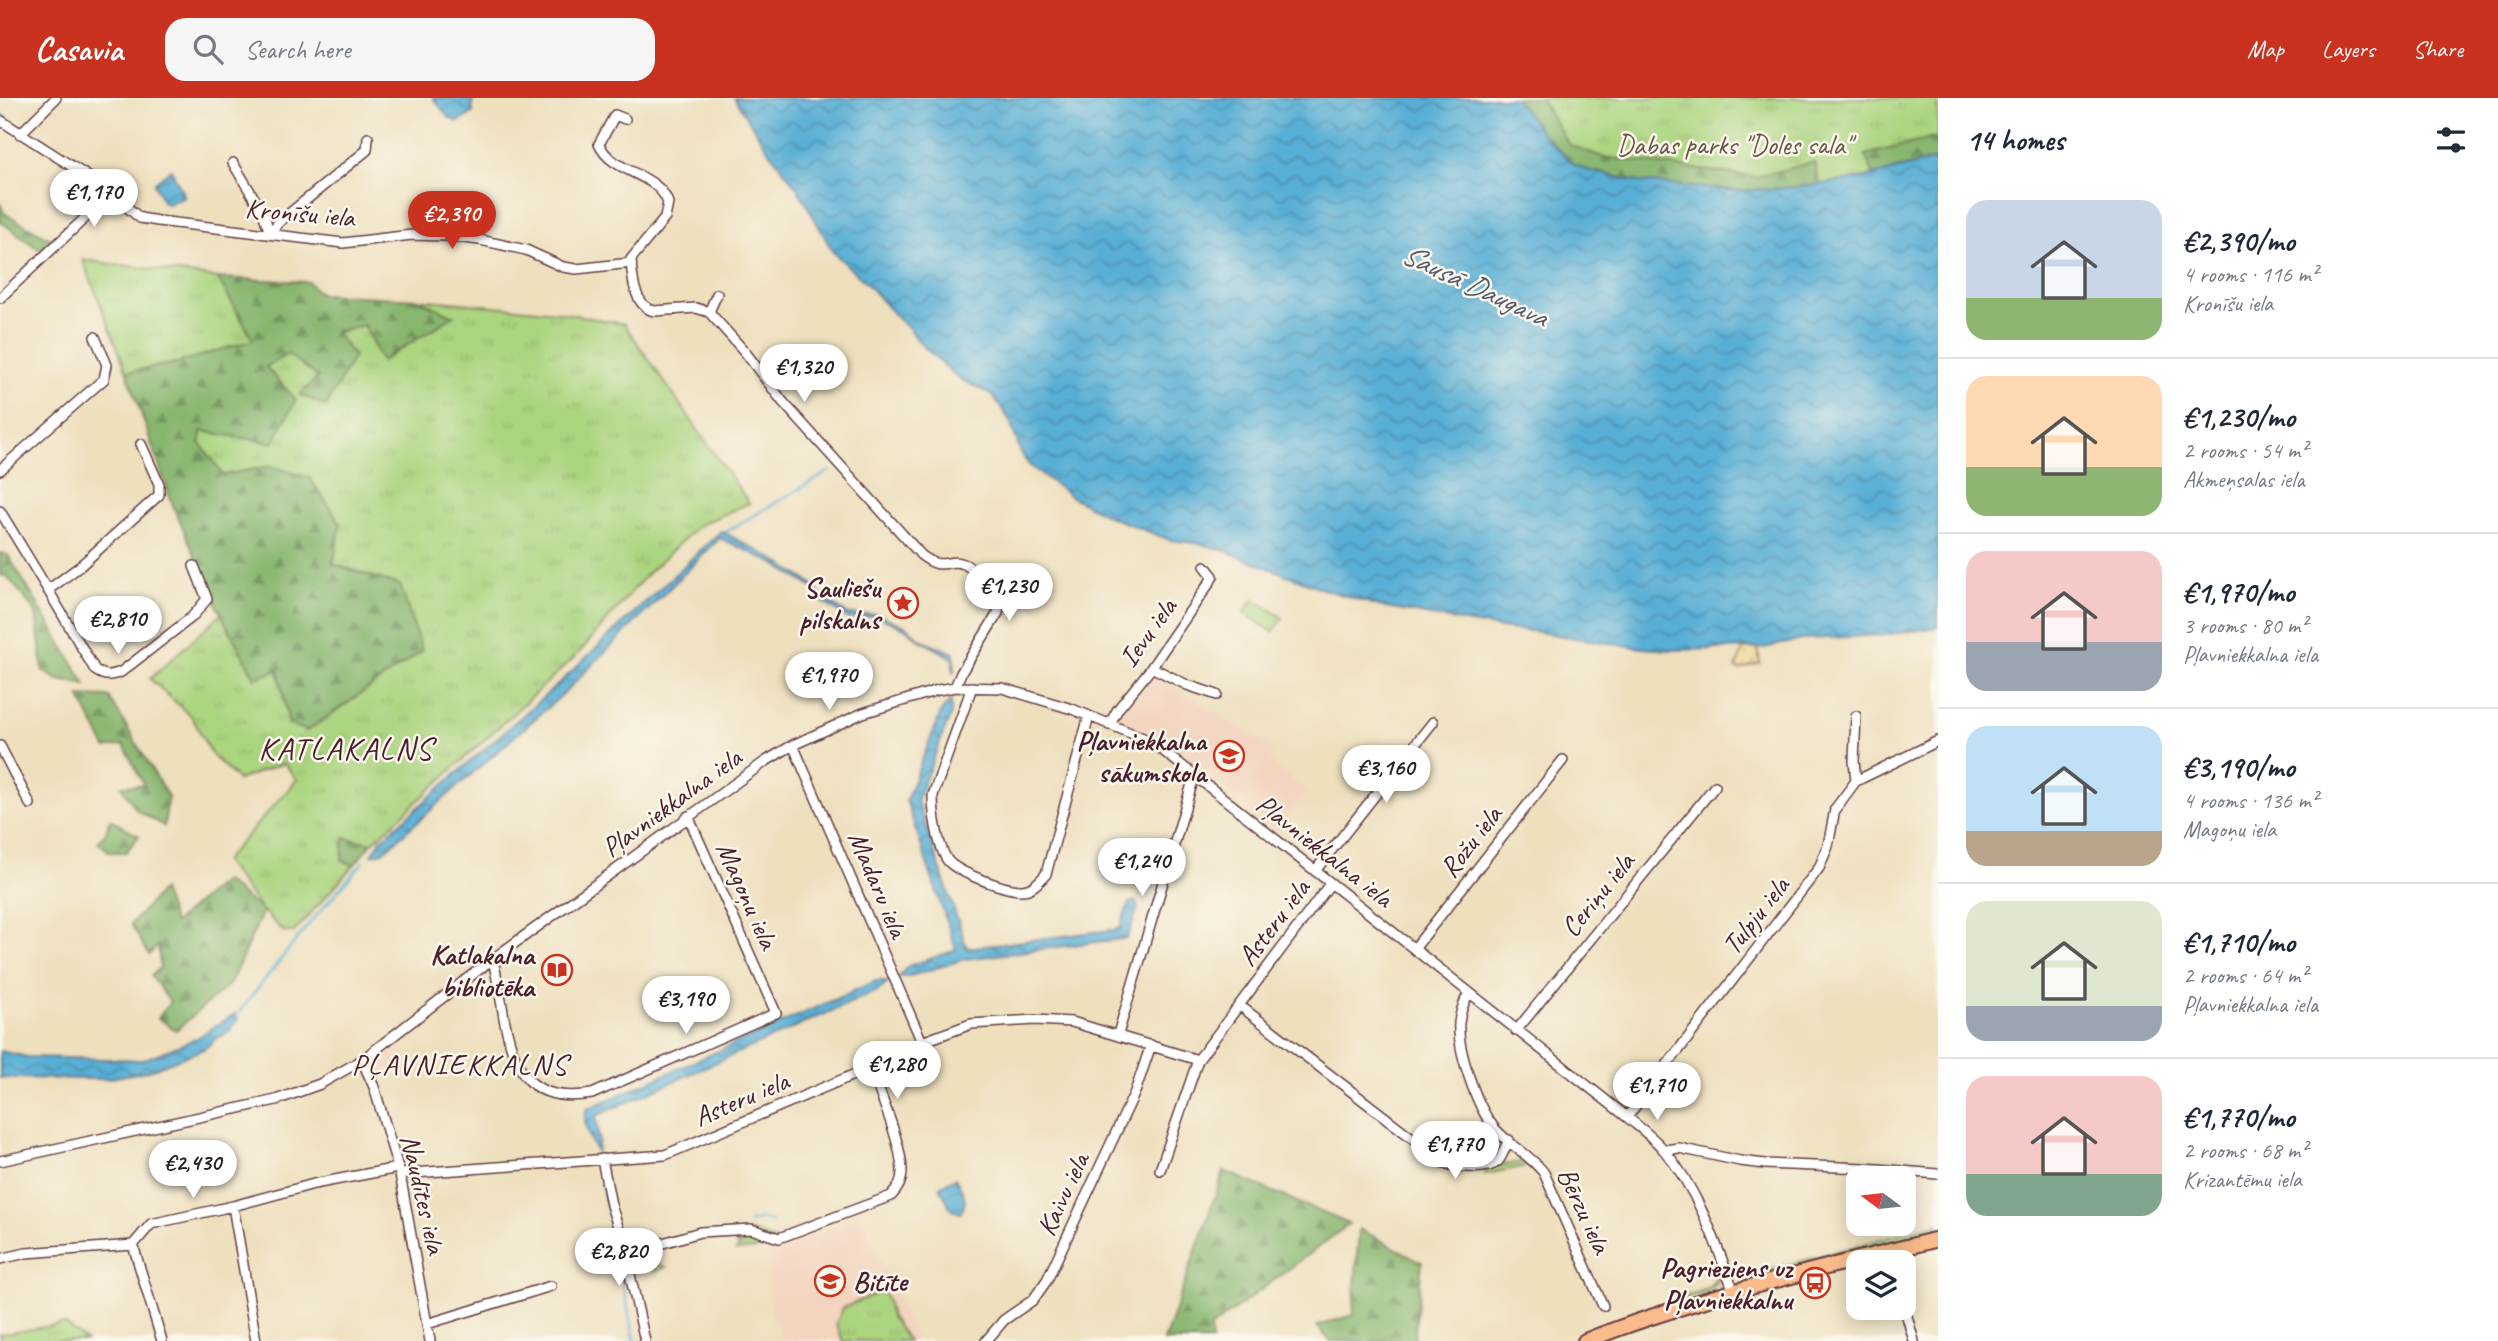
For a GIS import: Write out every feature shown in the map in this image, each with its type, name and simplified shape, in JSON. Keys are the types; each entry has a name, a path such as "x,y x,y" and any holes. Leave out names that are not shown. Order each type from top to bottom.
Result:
{"main road":[{"path":"1908,1250 1938,1239"},
{"path":"1585,1341 1614,1336 1734,1292 1846,1266"}],"street":[{"path":"20,134 56,98"},
{"path":"625,119 615,115 604,132 599,144 603,155 655,186 663,192 668,203 665,218 634,253 631,263 638,300 654,312 696,307 709,312 746,352 783,402 922,555 938,565 957,562 970,567 996,595 1000,604 998,613 961,673 956,687"},
{"name":"Kronīšu iela","path":"0,120 101,185 104,195 116,198 140,218 343,243 412,234 447,236 526,250 563,267 576,269 631,263"},
{"path":"233,163 262,213 270,233 279,222 367,150 368,138"},
{"path":"0,298 103,201 104,195"},
{"path":"709,312 717,294"},
{"path":"0,470 104,379 107,365 95,337"},
{"path":"48,590 79,567 159,495 159,484 141,444"},
{"path":"0,511 95,670 102,675 110,676 121,672 191,617 207,599 194,566"},
{"name":"Ievu iela","path":"1109,724 1210,582 1213,576 1205,566"},
{"path":"1153,665 1188,685 1217,695"},
{"path":"972,687 933,795 933,812 947,860 965,874 1021,890 1037,885 1046,874 1089,716"},
{"name":"Pļavniekkalna iela","path":"0,1161 276,1100 320,1084 362,1060 493,959 688,816 793,745 863,713 939,690 972,687 1020,692 1143,738 1176,760 1627,1117 1664,1150 1702,1211 1734,1292"},
{"path":"1856,716 1856,781 1938,741"},
{"path":"1315,871 1433,722"},
{"name":"Madaru iela","path":"793,745 922,1042"},
{"path":"0,746 30,804"},
{"name":"Rožu iela","path":"1414,949 1563,760"},
{"path":"1118,1034 1196,776"},
{"name":"Tulpju iela","path":"1627,1117 1819,869 1828,846 1835,808 1856,781"},
{"name":"Ceriņu iela","path":"1516,1031 1715,786"},
{"name":"Magoņu iela","path":"493,959 515,1062 524,1077 545,1091 570,1097 592,1094 776,1013 688,816"},
{"name":"Asteru iela","path":"133,1245 150,1224 233,1206 314,1184 399,1171 665,1155 922,1042 971,1024 1055,1019 1118,1034 1198,1060 1330,884"},
{"name":"Bērzu iela","path":"1469,992 1459,1022 1459,1041 1472,1086 1492,1126 1537,1163 1544,1172 1603,1306"},
{"path":"1239,1005 1446,1164 1474,1167 1494,1164 1500,1160 1509,1140"},
{"name":"Kaivu iela","path":"986,1341 1004,1320 1033,1300 1047,1280 1135,1091 1151,1045"},
{"name":"Naudītes iela","path":"362,1060 374,1087 399,1171 430,1341"},
{"path":"1160,1170 1198,1060"},
{"path":"626,1254 700,1232 745,1228 779,1238 891,1196 901,1182 902,1170 897,1145 870,1067"},
{"path":"1664,1150 1679,1148 1765,1164 1938,1174"},
{"path":"601,1159 645,1341"},
{"path":"233,1206 256,1341"},
{"path":"0,1259 26,1253 133,1245 162,1341"},
{"path":"427,1324 551,1286"},
{"path":"1908,1320 1914,1341"}],"shaded area":[{"name":"Pļavniekkalna sākumskola","path":"1154,673 1275,751 1269,761 1307,791 1275,832 1238,797 1166,739 1123,720 1121,715"},
{"path":"396,1041 411,1064 375,1075 370,1061"},
{"name":"Bitīte","path":"861,1217 917,1341 783,1341 771,1310 767,1252 776,1251"}],"green space":[{"name":"Dabas parks \"Doles sala\"","path":"1515,98 1938,98 1938,159 1825,185 1683,187 1557,148 1545,137"},
{"path":"1515,98 1540,98 1569,145 1603,157 1756,177 1814,162 1820,185 1741,191 1639,182 1587,170 1574,164 1545,137"},
{"path":"1938,137 1938,159 1874,175 1865,155"},
{"path":"0,203 4,213 52,240 40,250 0,221"},
{"path":"83,260 218,278 254,340 177,363 127,372"},
{"path":"218,278 308,282 320,294 417,299 454,316 381,361 364,325 335,332 354,356 326,406 300,395 318,377 288,354 266,367 296,400 273,443 201,431 200,443 223,475 271,466 310,478 341,524 333,564 400,585 422,651 307,731 289,724 278,670 255,678 221,614 172,503 127,372 177,363 253,340"},
{"path":"417,299 559,312 624,324 749,503 699,525 647,574 579,653 372,843 344,838 342,860 354,865 294,932 284,932 263,911 224,861 297,780 284,763 238,780 211,754 192,717 150,679 221,614 255,678 278,670 289,724 400,585 333,564 271,466 223,475 200,443 201,430 266,367 288,353 319,378 301,395 326,406 335,333 364,325 382,361 453,316"},
{"path":"0,553 8,555 86,685 58,680 43,671 36,612 6,575 0,576"},
{"path":"1254,599 1283,618 1273,632 1244,613"},
{"path":"79,696 109,697 168,797 164,826 137,810 121,786 144,785 124,745 106,748"},
{"path":"110,819 139,836 126,852 110,852 98,842 106,832"},
{"path":"344,838 372,843 354,865 342,860"},
{"path":"224,881 263,911 230,984 176,1030 158,1018 170,1002 151,976 160,968 158,945 149,955 131,924 162,890 174,923"},
{"path":"1528,1161 1532,1165 1485,1174 1484,1168"},
{"path":"1224,1171 1349,1224 1210,1328 1212,1341 1164,1341"},
{"path":"1938,1223 1938,1233 1870,1250 1846,1250 1846,1256 1758,1278 1745,1277 1732,1267 1736,1265 1745,1272 1755,1274 1891,1236 1916,1236 1916,1229"},
{"path":"1359,1229 1422,1262 1414,1341 1330,1341 1317,1326 1353,1315"},
{"path":"749,1231 779,1242 802,1236 774,1247 736,1251 739,1247 735,1244 744,1244"},
{"path":"640,1254 649,1265 666,1267 656,1271 633,1263 635,1257"},
{"path":"1717,1270 1720,1274 1714,1287 1671,1302 1671,1299 1707,1288 1713,1283"},
{"path":"880,1292 886,1296 891,1317 908,1341 843,1341 836,1324 843,1308"},
{"path":"65,1324 86,1341 0,1341 0,1334"}],"sand":[{"path":"1758,648 1760,663 1739,670 1736,668 1743,649"}],"water":[{"path":"433,98 472,98 473,113 458,122 448,117"},
{"name":"Sausā Daugava","path":"734,98 1515,98 1545,137 1574,164 1587,170 1639,182 1741,191 1858,179 1938,159 1938,627 1886,635 1807,639 1763,648 1642,648 1499,628 1386,608 1323,589 1228,552 1202,544 1170,540 1108,516 1072,497 1029,465 1022,455 1009,419 992,395 958,378 919,342 866,283 833,252 798,189"},
{"path":"171,169 184,196 168,204 163,202 154,183"},
{"path":"721,531 772,558 814,585 819,595 849,615 877,614 908,627 920,639 954,653 955,672 953,673 953,658 920,640 904,628 876,616 849,619 817,598 813,588 771,562 720,538 563,694 383,852 372,855 381,840 556,686"},
{"path":"951,701 951,714 917,800 967,948 1119,929 1129,903 1135,901 1138,908 1127,938 965,959 910,976 898,977 908,966 956,950 906,800 942,710"},
{"path":"876,981 889,981 879,990 596,1116 599,1139 597,1152 586,1125 587,1109"},
{"path":"235,1014 238,1019 229,1032 204,1049 147,1071 106,1079 0,1078 0,1051 27,1057 143,1060 195,1039"},
{"path":"955,1178 965,1200 960,1213 951,1209 940,1187"}],"waterway":[{"path":"0,113 13,123"},
{"path":"726,532 830,471"},
{"path":"236,1016 308,925 364,861"},
{"path":"602,1186 635,1341"},
{"path":"748,1223 762,1219 772,1222"}],"place":[{"name":"Sauliešu pilskalns","path":"903,603"},
{"name":"Pļavniekkalna sākumskola","path":"1229,756"},
{"name":"Katlakalna bibliotēka","path":"557,970"},
{"name":"Bitīte","path":"830,1281"},
{"name":"Pagrieziens uz Pļavniekkalnu","path":"1815,1283"}],"district":[{"name":"KATLAKALNS","path":"346,748"},
{"name":"PĻAVNIEKKALNS","path":"460,1064"}]}
